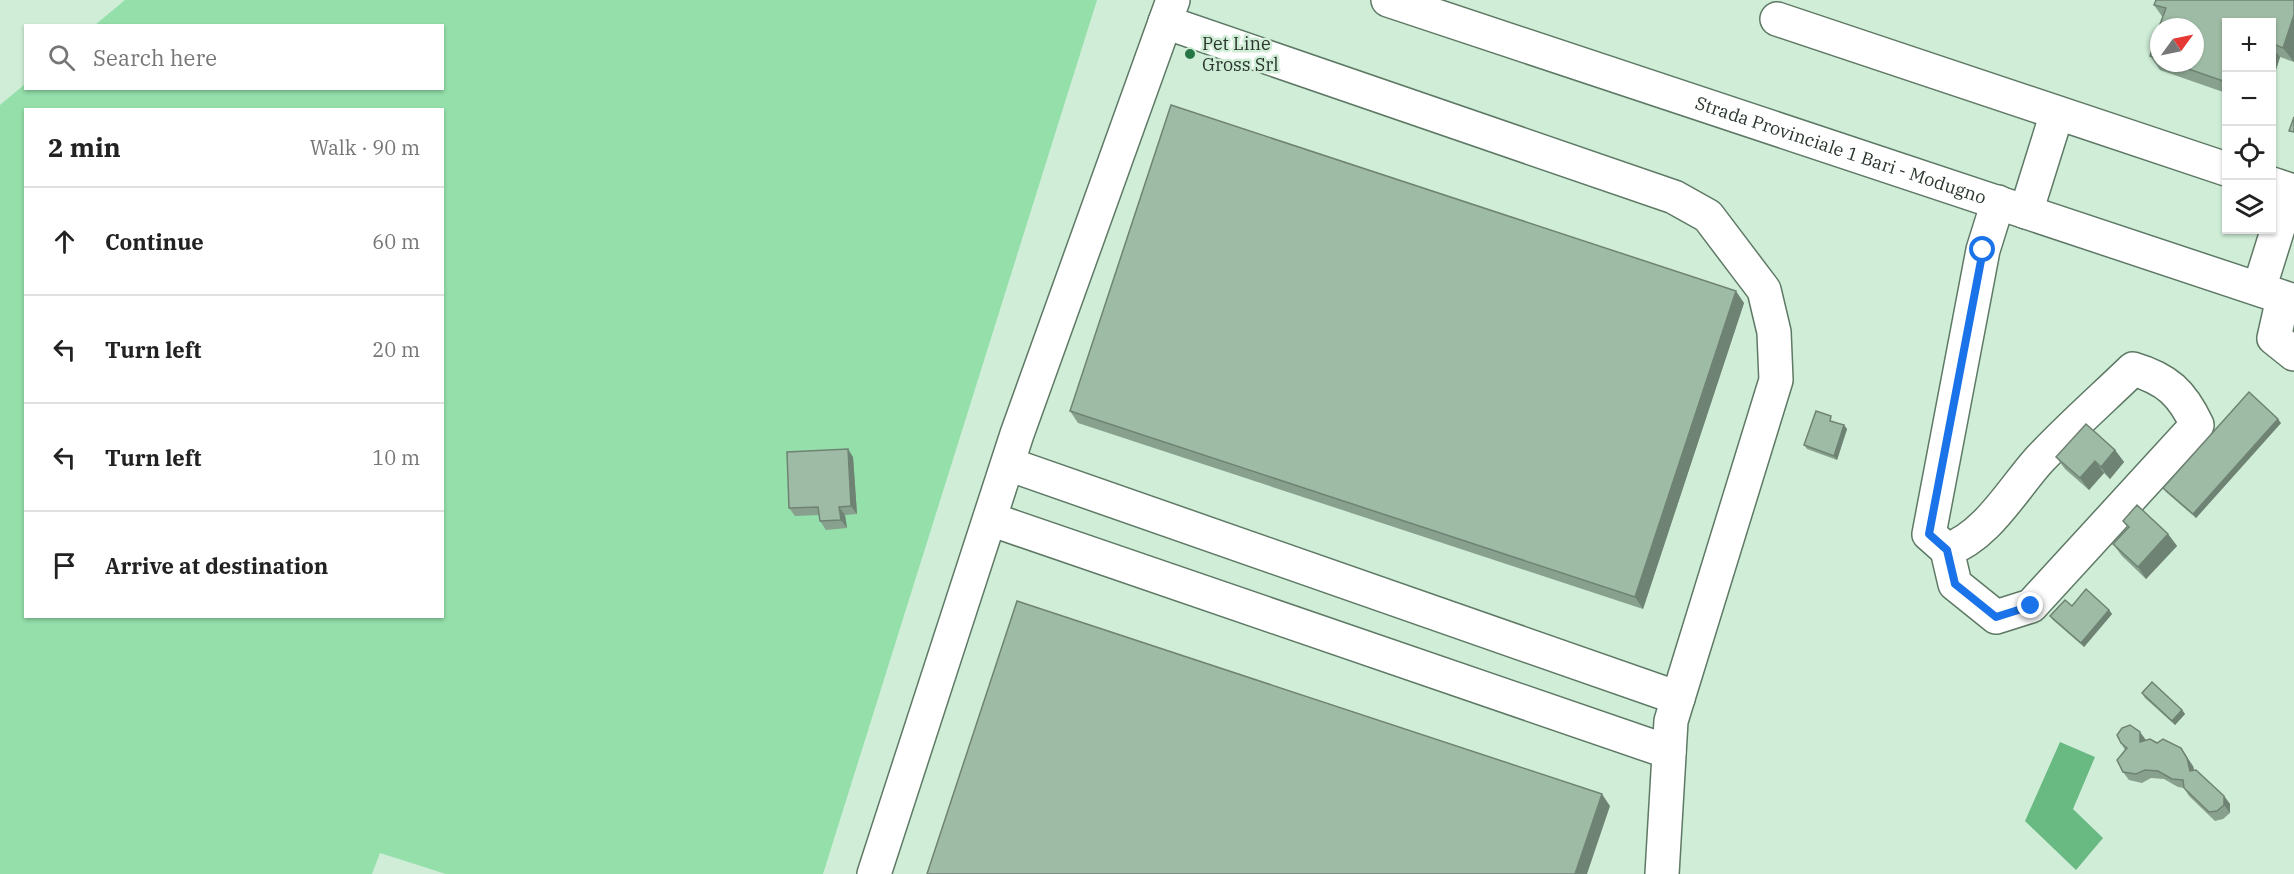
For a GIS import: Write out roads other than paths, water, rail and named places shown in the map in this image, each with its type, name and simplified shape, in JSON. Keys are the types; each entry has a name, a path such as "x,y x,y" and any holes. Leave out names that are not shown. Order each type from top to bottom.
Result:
{"street":[{"name":"Strada Provinciale 1 Bari - Modugno","path":"1409,3 2279,296"},
{"path":"874,874 1008,464 1169,11 1674,197 1708,216 1764,290 1774,332 1776,380 1671,721 1662,874"},
{"path":"1777,19 2222,168"},
{"path":"1947,550 1956,547 1985,524 2040,460 2133,369 2157,376 2186,401 2197,425 2031,606 1996,617 1955,584 1947,550 1929,534 1983,250 2012,207 2057,112"},
{"path":"2276,186 2290,190 2274,338 2294,354"},
{"path":"1008,464 1678,698"},
{"path":"990,519 1669,752"}],"place":[{"name":"Pet Line Gross Srl","path":"1190,54"}]}
